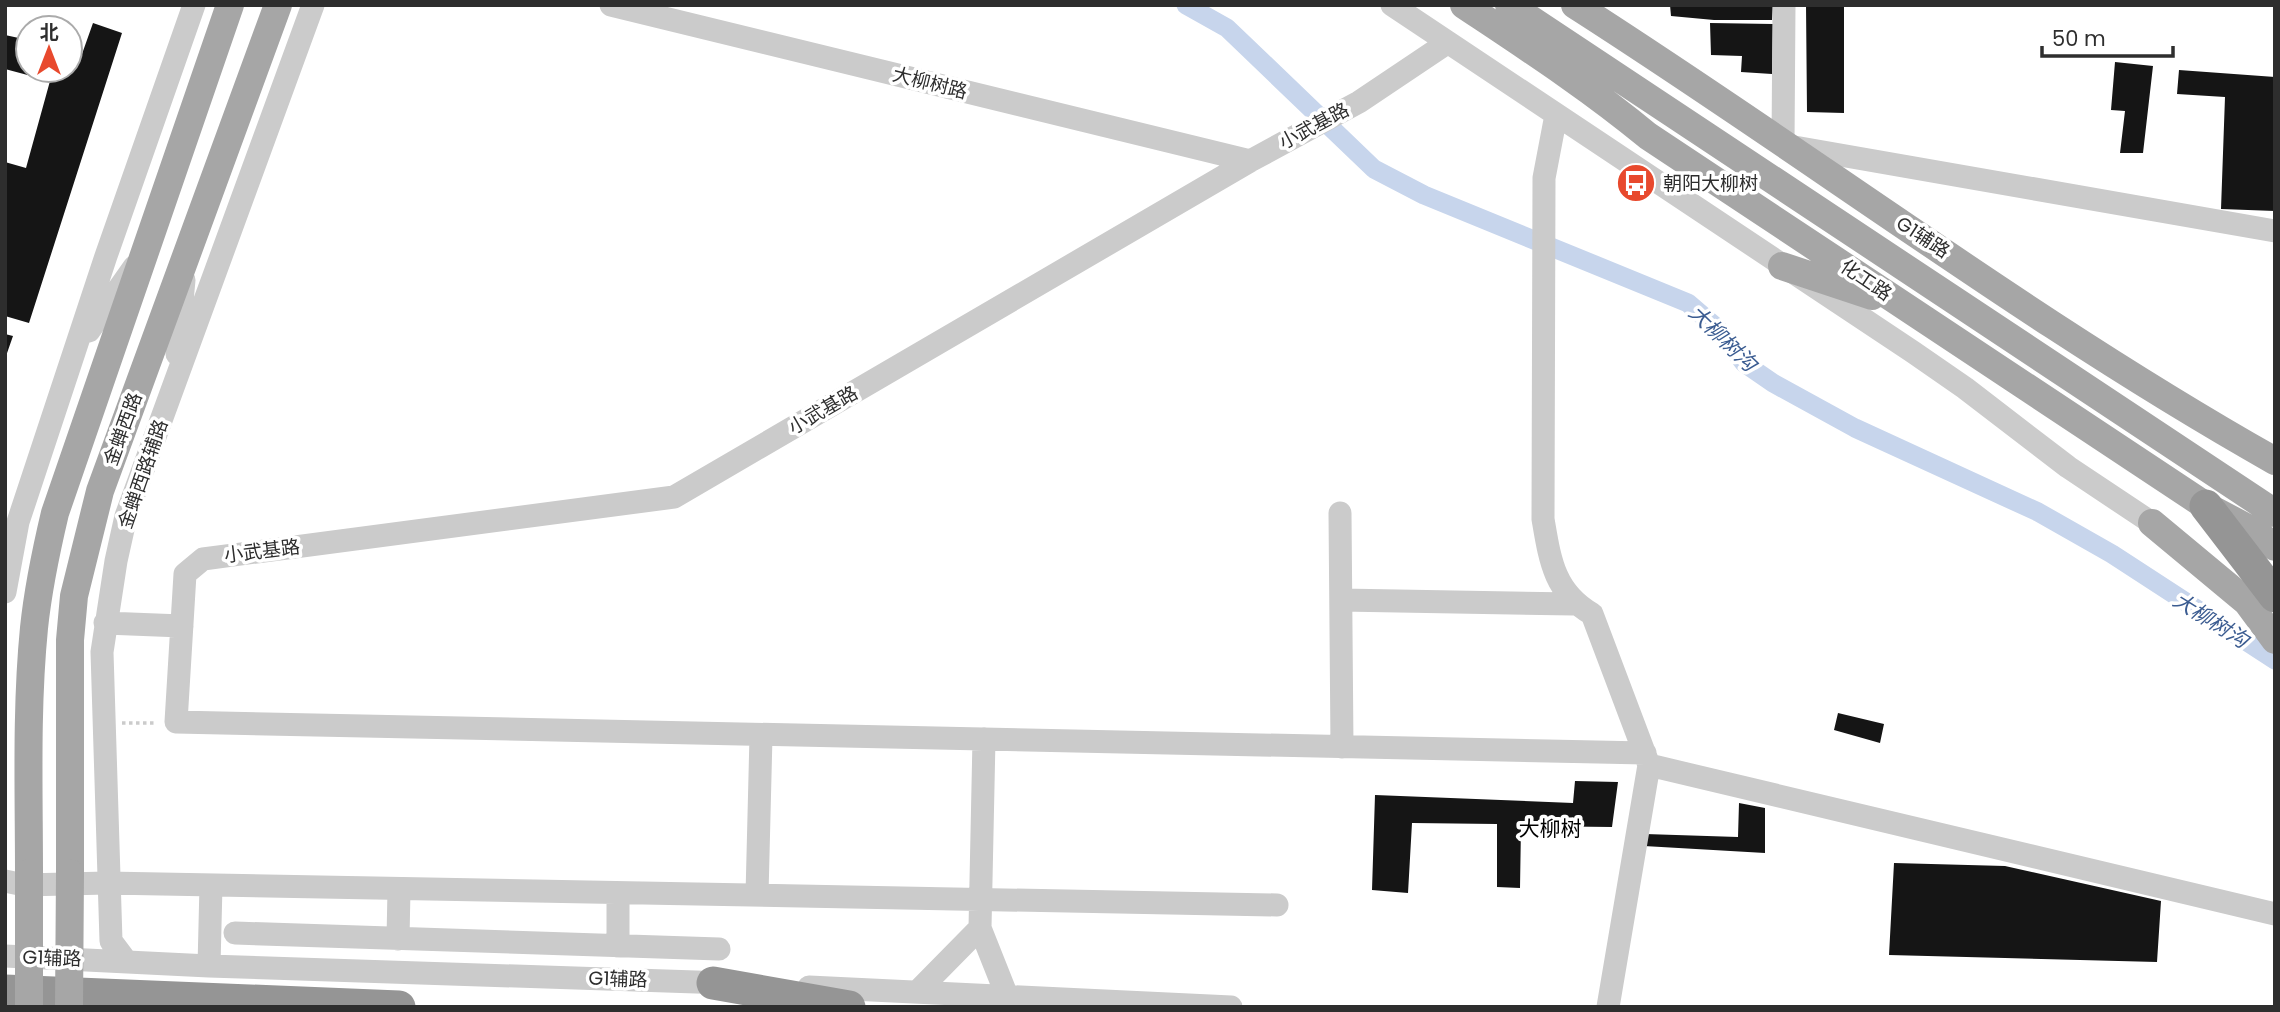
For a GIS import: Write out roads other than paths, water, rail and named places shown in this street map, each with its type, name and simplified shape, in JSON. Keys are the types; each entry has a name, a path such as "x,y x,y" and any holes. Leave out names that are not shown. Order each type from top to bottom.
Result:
{"highway":[{"path":"2206,506 2275,596"},
{"path":"713,983 849,1007"},
{"path":"5,991 399,1007"}],"main road":[{"name":"金蝉西路","path":"29,1007 17,877 34,628 43,564 55,513 230,5"},
{"name":"金蝉西路","path":"69,1007 68,701 74,596 100,491 278,5"},
{"name":"化工路","path":"1464,5 1611,105 1648,136 2206,506 2275,547"},
{"name":"化工路","path":"1509,5 2275,513"},
{"name":"G1辅路","path":"1575,5 2199,418 2275,460"},
{"path":"1782,265 1910,310"},
{"path":"1979,274 2071,377"},
{"path":"2152,523 2247,603 2275,640"}],"street":[{"path":"5,593 18,522 194,5"},
{"name":"金蝉西路辅路","path":"127,961 111,941 107,883 102,723 102,652 105,623 126,516 313,5"},
{"name":"大柳树路","path":"611,5 1250,160"},
{"path":"1392,5 1923,359 2068,467 2152,523"},
{"path":"1784,5 1783,145 2275,231"},
{"name":"小武基路","path":"761,736 176,722 185,574 203,559 674,497 1250,160 1359,102 1447,43"},
{"path":"1556,115 1544,178 1543,201 1543,519 1551,566 1574,604"},
{"path":"73,354 145,250"},
{"path":"174,385 186,257"},
{"path":"1340,513 1342,747"},
{"path":"1340,600 1574,604 1592,614 1647,759 1608,1007"},
{"path":"105,623 182,626"},
{"path":"757,895 761,736 1342,747 1647,759 2275,914"},
{"path":"984,739 980,928 1007,996"},
{"path":"17,877 24,885 107,883 1277,905"},
{"path":"209,966 211,885"},
{"path":"398,939 399,889"},
{"path":"618,893 618,946"},
{"path":"917,992 980,928"},
{"path":"235,933 719,949"},
{"name":"G1辅路","path":"5,956 209,966 713,983 1231,1007"}],"waterway":[{"name":"大柳树沟","path":"1186,5 1227,28 1374,169 1424,195 1688,303 1717,328 1744,363 1773,383 1855,428 2038,512 2112,554 2275,660"}],"place":[{"name":"朝阳大柳树","path":"1636,183"}],"district":[{"name":"大柳树","path":"1550,828"}]}
